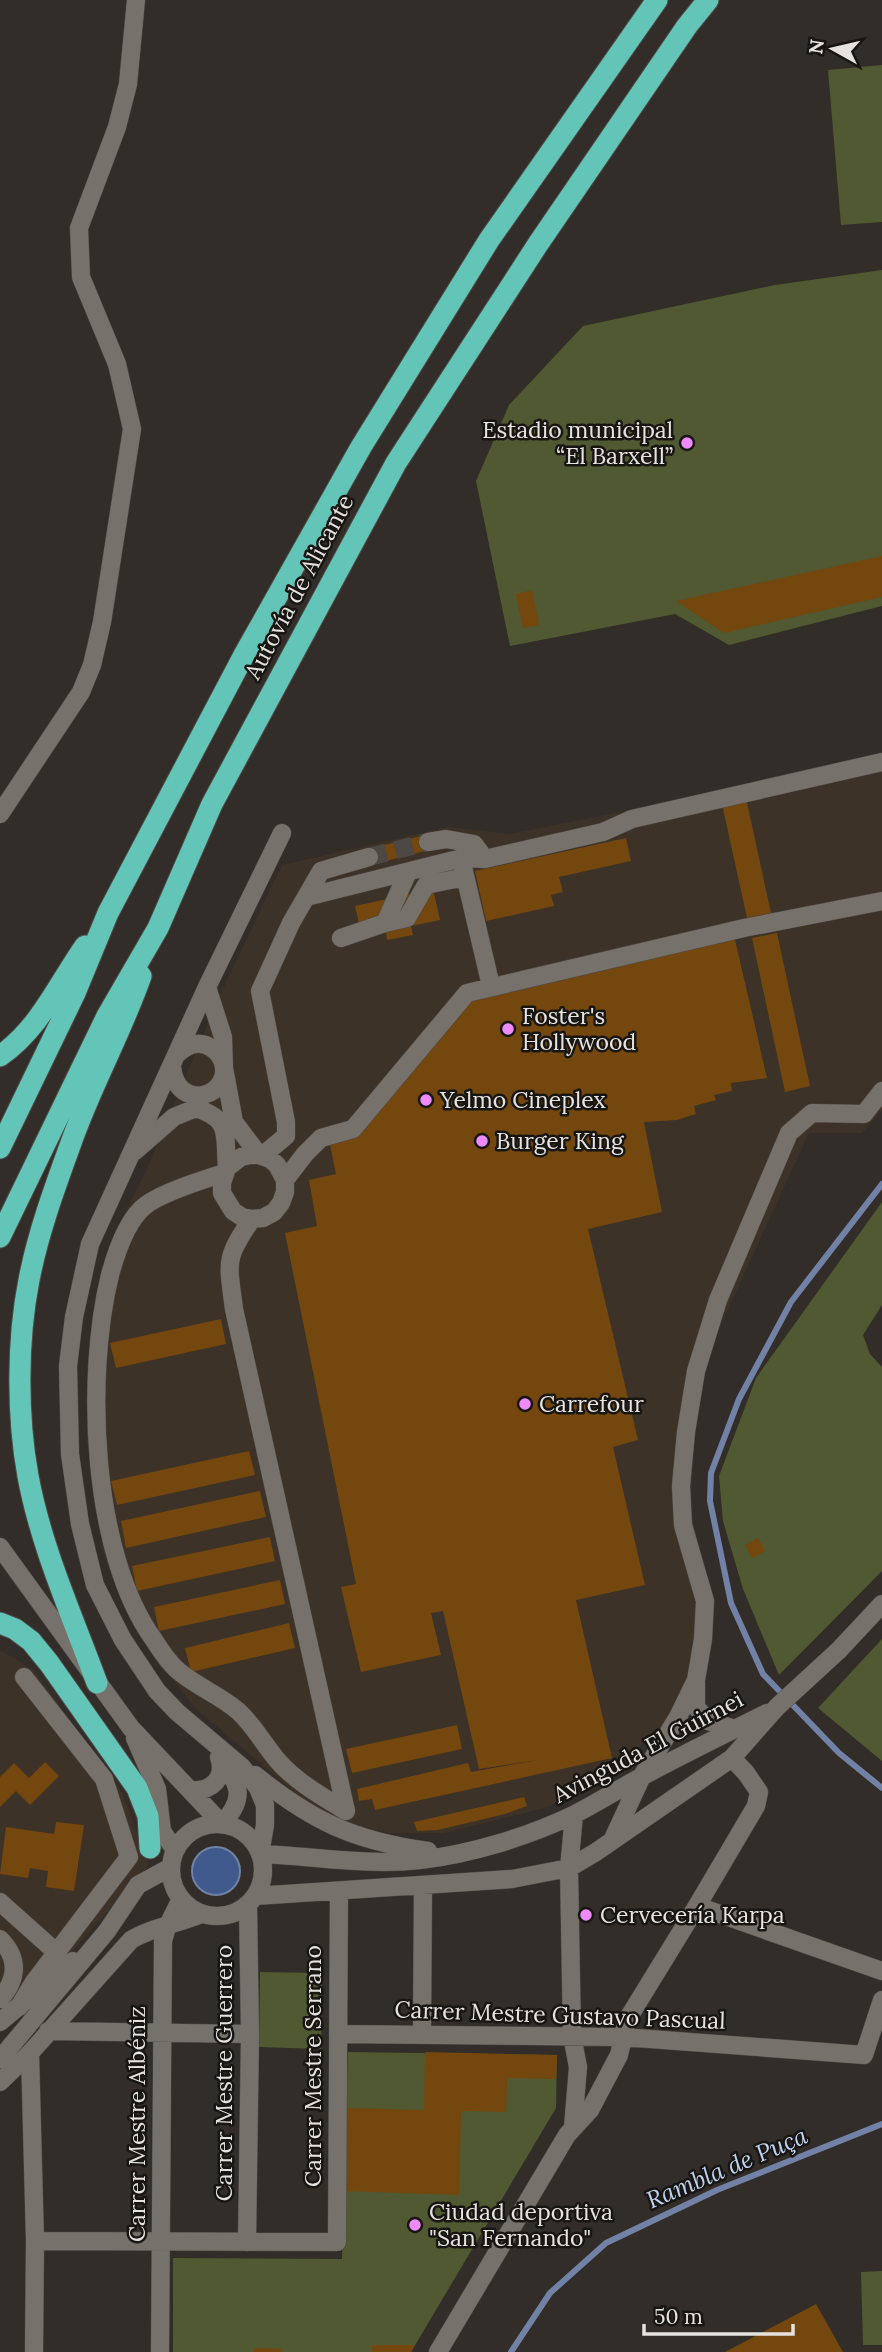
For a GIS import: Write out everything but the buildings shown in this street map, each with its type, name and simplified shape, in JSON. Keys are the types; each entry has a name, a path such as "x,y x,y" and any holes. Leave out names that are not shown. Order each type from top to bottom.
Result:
{"highway":[{"name":"Autovía de Alicante","path":"0,1147 75,993 108,913 244,654 361,447 489,240 657,0"},
{"name":"Autovía de Alicante","path":"0,1237 107,1016 158,928 212,804 396,463 546,233 687,26 708,0"},
{"path":"0,1056 39,1020 62,980 108,913"},
{"path":"97,1683 54,1567 28,1476 20,1389 23,1323 28,1281 40,1233 72,1140 131,1006 158,928"},
{"path":"0,1623 15,1629 31,1641 50,1663 137,1788 148,1816 150,1848"}],"street":[{"path":"0,814 81,692 92,665 102,622 132,429 117,364 80,277 79,228 117,127 128,84 136,0"},
{"path":"306,897 462,858 485,859 603,832 632,819 882,762"},
{"path":"282,833 207,987 90,1244 74,1317 68,1366 70,1454 95,1585 110,1617 142,1671 158,1691 213,1744 314,1818 349,1835 396,1847 448,1854"},
{"path":"428,842 446,839 474,844 485,859"},
{"path":"286,1136 286,1122 260,991 291,923 321,871 369,857"},
{"path":"462,858 491,986"},
{"path":"384,923 408,872"},
{"path":"341,938 407,918 426,885 465,877"},
{"path":"285,1180 321,1138 353,1129 467,993 733,930 882,901"},
{"path":"130,1156 196,1099 211,1093 223,1077 223,1037 207,987"},
{"path":"194,1044 205,1044 214,1049 224,1068 234,1122 260,1155 277,1165 285,1180 281,1203 274,1212 263,1217 251,1219 233,1211 226,1203 222,1183 226,1170 223,1125 214,1114 180,1089 173,1079 174,1060 184,1047 194,1044"},
{"path":"735,1729 708,1721 696,1707 696,1680 703,1639 705,1601 683,1525 681,1486 696,1371 718,1300 789,1133 812,1113 864,1114 882,1091"},
{"path":"286,1136 312,1147"},
{"path":"251,1219 235,1243 228,1263 234,1309 346,1811 321,1796 279,1763 236,1709 178,1671 153,1639 127,1594 107,1518 99,1452 97,1350 106,1293 124,1233 145,1205 226,1170 241,1157 260,1155 286,1136"},
{"path":"0,1547 131,1728 222,1824"},
{"path":"777,1707 802,1687 882,1604"},
{"path":"24,1677 104,1779 129,1857"},
{"path":"612,1841 642,1776 678,1717 696,1680"},
{"name":"Avinguda El Guirnei","path":"260,1854 335,1860 421,1860 493,1844 574,1815 642,1776 777,1707"},
{"name":"Avinguda El Guirnei","path":"252,1901 339,1891 512,1879 569,1868 732,1758 777,1707"},
{"path":"0,2059 107,1931 138,1885 173,1858 187,1835 204,1826 222,1824 242,1831 260,1854 262,1883 252,1901 226,1916 201,1914 181,1899 172,1878 173,1858 163,1831 157,1789 131,1728"},
{"path":"213,1744 238,1790 237,1804 222,1824"},
{"path":"438,2352 573,2127 590,2110 619,2055 627,2020 756,1806 759,1792 747,1773 732,1758"},
{"path":"190,1790 202,1790 217,1781 221,1775 221,1761"},
{"path":"242,1767 258,1788 265,1805 260,1854"},
{"path":"573,2127 578,2067 572,2036 569,1868 574,1815"},
{"path":"43,1980 56,1952 129,1857 150,1848 173,1858"},
{"path":"422,2035 423,1885"},
{"name":"Carrer Mestre Serrano","path":"247,2242 337,2242 339,1891"},
{"name":"Carrer Mestre Albéniz","path":"160,2352 163,1941 181,1899"},
{"name":"Carrer Mestre Guerrero","path":"247,2242 252,1901"},
{"path":"0,1902 56,1952"},
{"path":"697,1906 882,1971"},
{"path":"0,2082 30,2053 131,1940 141,1934 201,1914"},
{"path":"0,2022 19,2007 43,1980 107,1931"},
{"path":"0,1939 11,1950 14,1975 0,1999"},
{"path":"14,1975 43,1980"},
{"name":"Carrer Mestre Gustavo Pascual","path":"338,2034 623,2037 864,2055 882,2000"},
{"path":"48,2031 250,2034"},
{"path":"30,2053 34,2352"},
{"path":"34,2241 247,2242"}],"shaded area":[{"path":"882,753 882,1110 862,1133 809,1133 712,1344 694,1422 691,1514 714,1605 703,1689 649,1740 614,1766 548,1807 445,1833 388,1833 340,1821 305,1801 195,1708 155,1657 118,1593 103,1552 87,1441 93,1325 111,1241 146,1171 219,997 282,865 448,827 510,834"},
{"path":"0,1650 34,1670 122,1792 149,1865 0,2033"}],"green space":[{"path":"882,65 882,222 841,225 828,70"},
{"name":"Estadio municipal “El Barxell”","path":"882,270 882,606 729,645 675,614 510,646 476,481 509,405 583,326 775,285"},
{"path":"882,1202 882,1305 863,1335 870,1354 882,1367 882,1571 779,1675 743,1589 723,1521 719,1476 756,1378"},
{"path":"882,1639 882,1761 818,1708"},
{"path":"260,1972 322,1973 321,2049 259,2047"},
{"name":"Ciudad deportiva \"San Fernando\"","path":"348,2052 557,2055 556,2108 411,2352 173,2352 173,2258 342,2259"},
{"path":"882,2271 882,2345 863,2345 861,2272"}],"water":[{"path":"216,1847 233,1854 240,1871 233,1888 216,1895 199,1888 192,1871 199,1854"}],"waterway":[{"name":"Rambla de Puça","path":"882,1184 791,1302 739,1399 711,1473 710,1501 731,1603 763,1674 839,1753 882,1788"},
{"name":"Rambla de Puça","path":"511,2352 550,2293 606,2243 717,2190 882,2124"}],"tunnel":[{"path":"369,857 428,842"}],"place":[{"name":"Estadio municipal “El Barxell”","path":"687,443"},
{"name":"Foster's Hollywood","path":"508,1029"},
{"name":"Yelmo Cineplex","path":"426,1100"},
{"name":"Burger King","path":"482,1141"},
{"name":"Carrefour","path":"525,1404"},
{"name":"Cervecería Karpa","path":"586,1915"},
{"name":"Ciudad deportiva \"San Fernando\"","path":"415,2225"}]}
